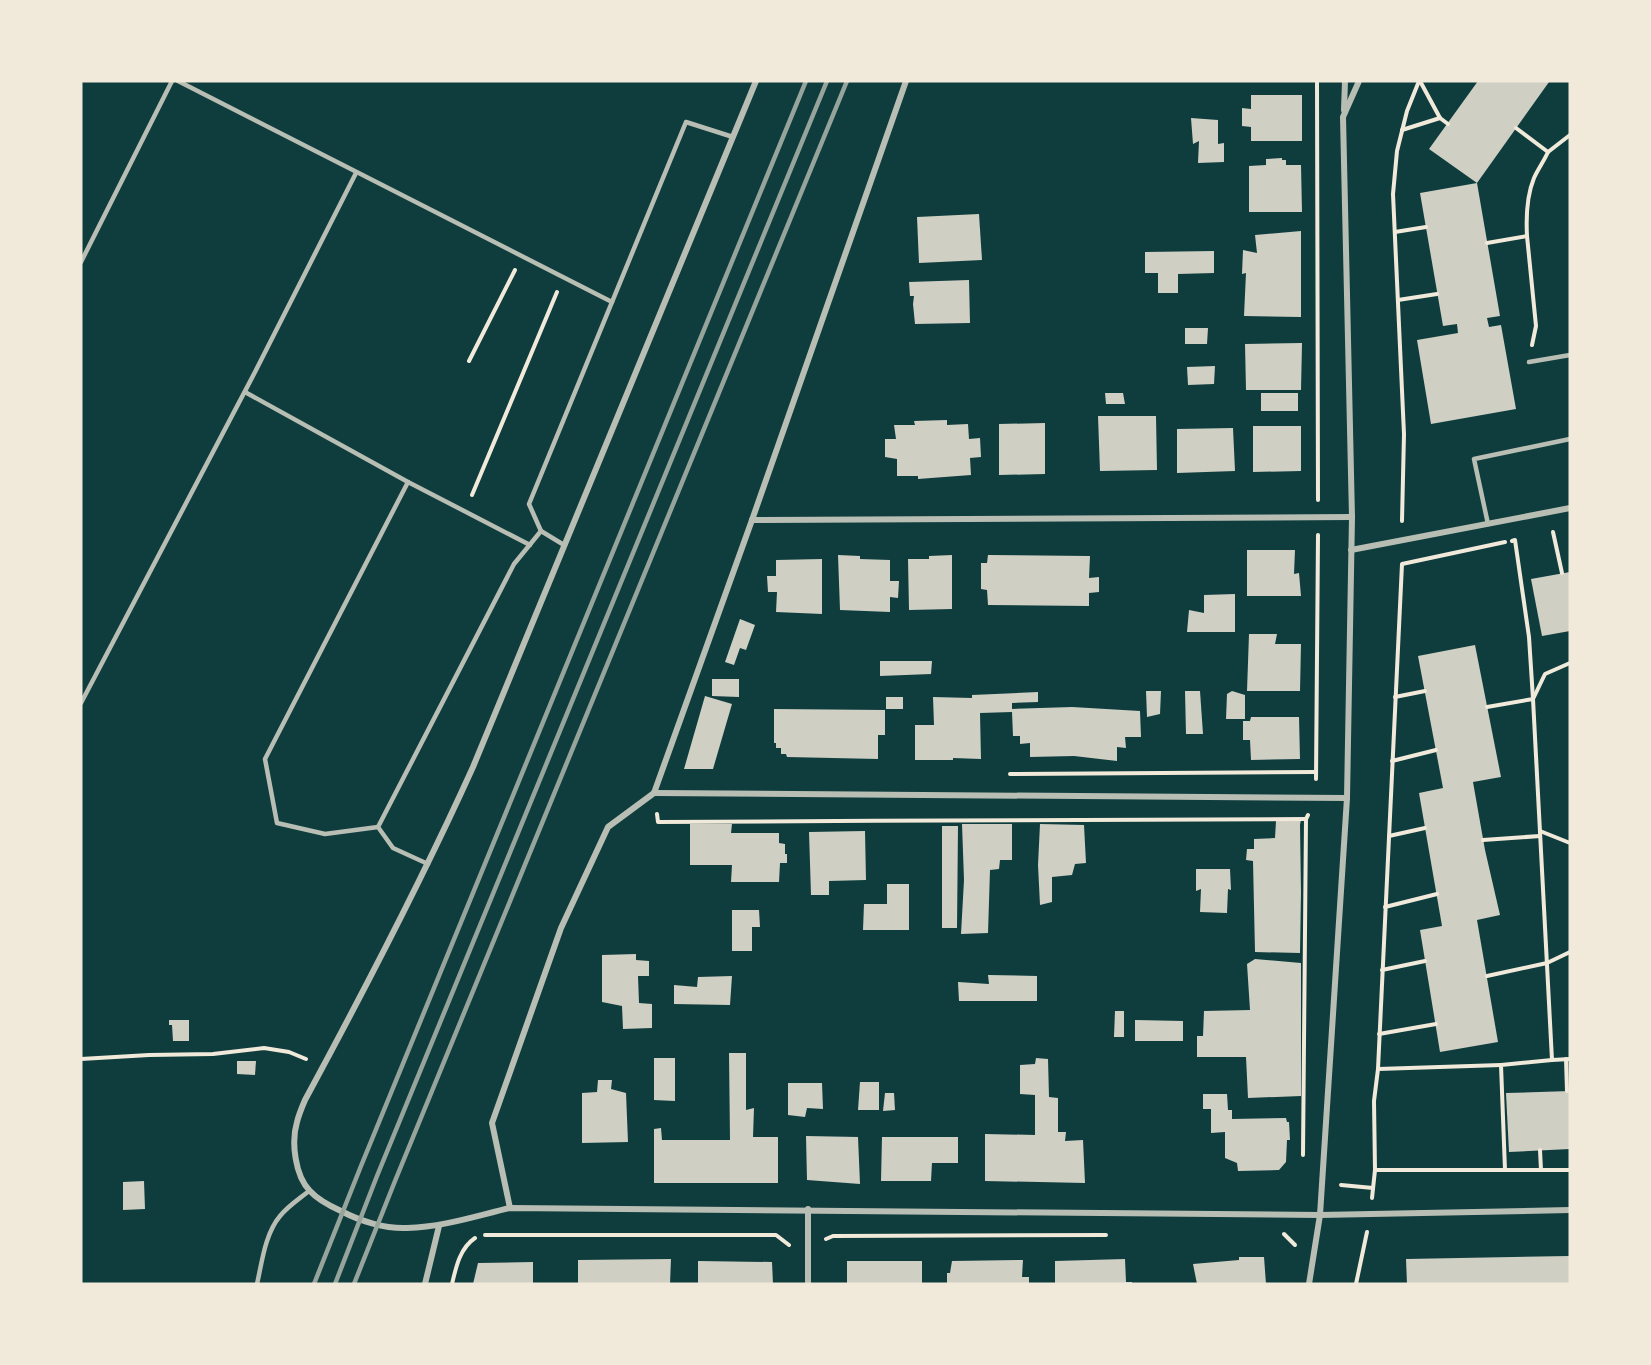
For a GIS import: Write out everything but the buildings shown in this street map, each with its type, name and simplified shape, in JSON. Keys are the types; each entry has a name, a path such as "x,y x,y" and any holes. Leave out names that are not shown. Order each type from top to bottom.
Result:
{"street":[{"path":"756,81 473,766 428,864 305,1100 296,1123 294,1140 295,1159 309,1191 351,1217 378,1225 404,1228 439,1226 510,1208 1320,1215 1570,1210"},
{"path":"510,1208 492,1123 561,928 608,827 654,793 906,81"},
{"path":"1309,1284 1320,1215 1347,798 1352,517 1343,117 1345,81"},
{"path":"1343,117 1359,81"},
{"path":"1351,550 1570,508"},
{"path":"752,520 1352,517"},
{"path":"654,793 1347,798"},
{"path":"808,1209 808,1284"},
{"path":"425,1284 439,1226"}],"lane":[{"path":"81,262 172,81"},
{"path":"178,81 612,302"},
{"path":"564,545 541,531 529,504 686,122 733,137"},
{"path":"81,703 245,392 356,173"},
{"path":"1529,362 1570,355"},
{"path":"245,392 408,482 530,545"},
{"path":"1488,524 1474,459 1570,439"},
{"path":"378,827 325,834 277,823 265,759 408,482"},
{"path":"378,827 514,564 541,531"},
{"path":"378,827 393,848 428,864"},
{"path":"257,1284 268,1238 278,1218 309,1191"}],"path":[{"path":"1302,1161 1305,819 1316,798 1317,81"},
{"path":"1419,81 1440,118 1448,124"},
{"path":"1402,541 1404,434 1392,194 1402,130 1419,81"},
{"path":"1402,130 1440,118"},
{"path":"1516,128 1548,152"},
{"path":"1529,362 1536,326 1526,223 1529,199 1534,178 1548,152 1570,135"},
{"path":"1395,232 1426,227"},
{"path":"1487,243 1527,236"},
{"path":"469,361 522,256"},
{"path":"465,511 562,277"},
{"path":"1398,300 1437,294"},
{"path":"1554,532 1562,573"},
{"path":"1552,1060 1529,638 1515,540 1402,564 1378,1069 1374,1101 1375,1170 1570,1170"},
{"path":"1533,699 1545,674 1570,663"},
{"path":"1395,697 1425,691"},
{"path":"1487,708 1533,699"},
{"path":"1392,761 1436,750"},
{"path":"654,793 658,822 885,819 982,821 1305,819"},
{"path":"1389,836 1425,828"},
{"path":"1483,840 1540,834 1570,843"},
{"path":"1385,907 1437,894"},
{"path":"1487,976 1546,963 1570,952"},
{"path":"1382,970 1425,961"},
{"path":"1379,1034 1436,1024"},
{"path":"81,1059 213,1054 264,1048 289,1052 323,1067"},
{"path":"1378,1069 1501,1065 1568,1059 1567,1091"},
{"path":"1501,1065 1505,1170"},
{"path":"1540,1150 1541,1170"},
{"path":"1322,1184 1373,1188"},
{"path":"452,1284 467,1243 478,1236 776,1235 790,1246 808,1245 833,1236 1117,1234"},
{"path":"1283,1234 1295,1245"},
{"path":"1356,1284 1365,1238"},
{"path":"790,1246 790,1255"}],"railway":[{"path":"314,1284 806,81"},
{"path":"335,1284 377,1176 827,81"},
{"path":"354,1284 847,81"}]}
